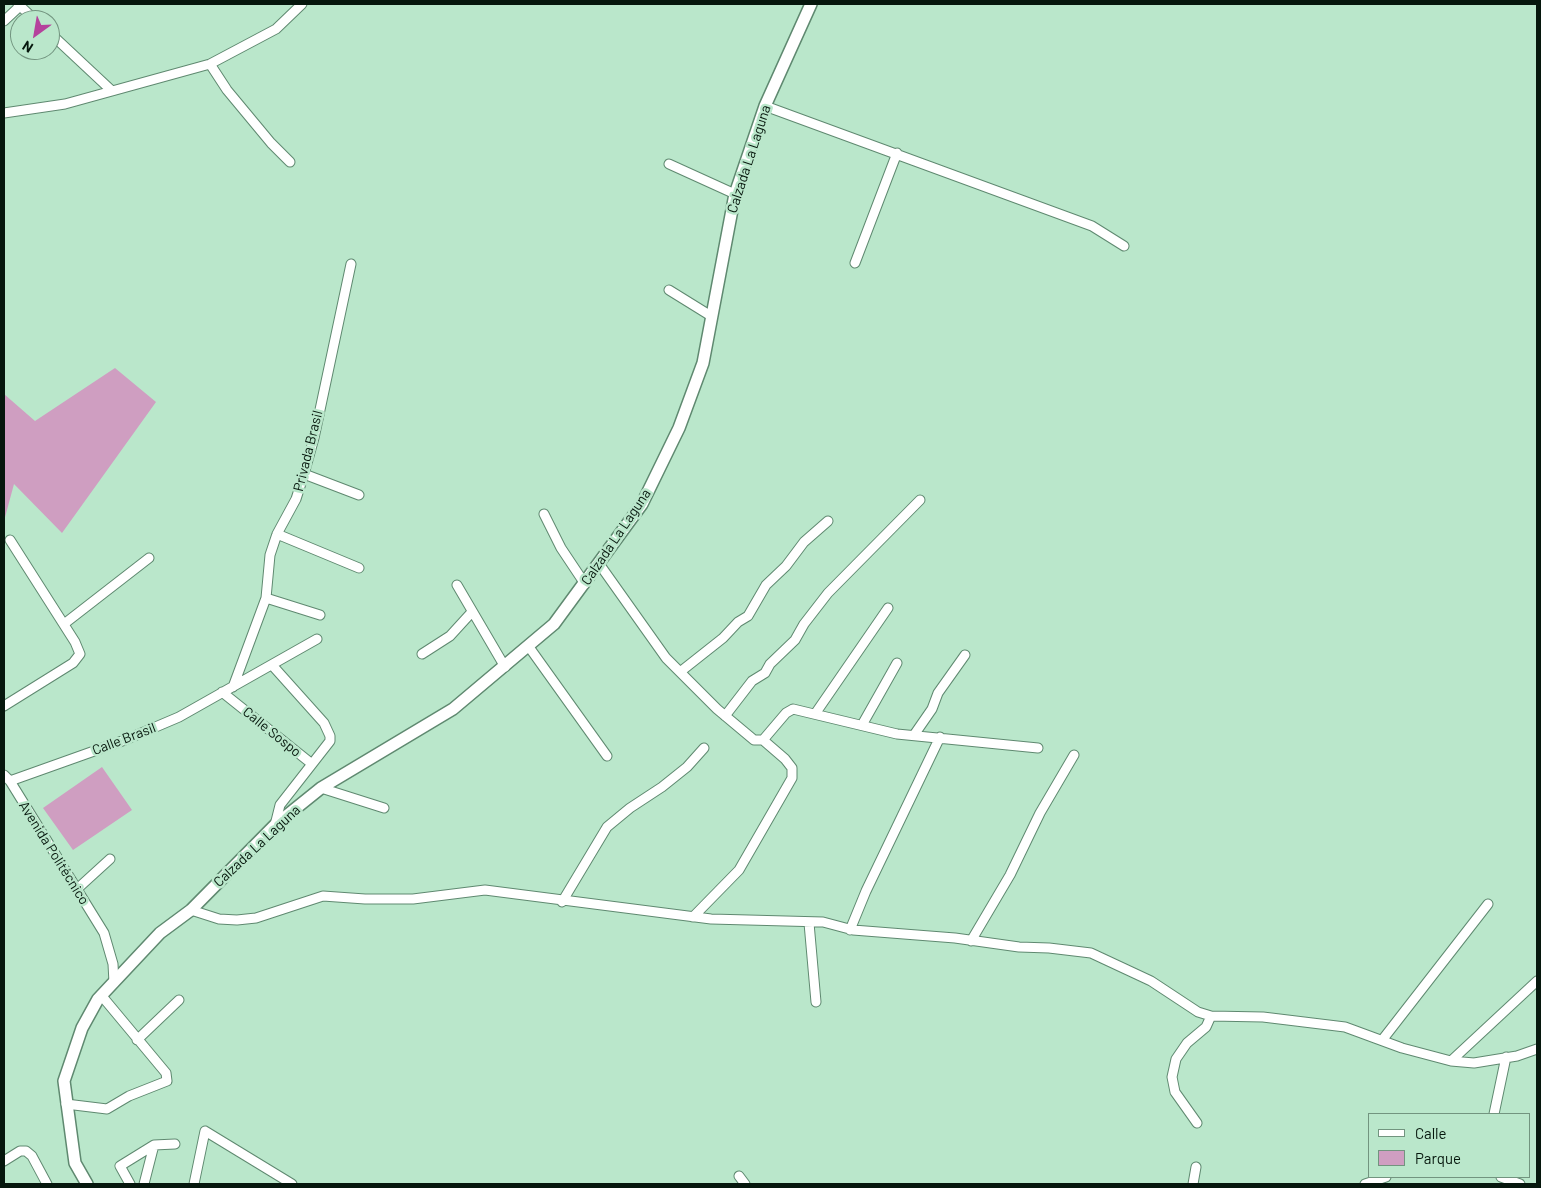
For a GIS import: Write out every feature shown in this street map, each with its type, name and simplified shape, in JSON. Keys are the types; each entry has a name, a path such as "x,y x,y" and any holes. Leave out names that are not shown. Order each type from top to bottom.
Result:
{"street":[{"path":"4,113 65,104 210,64 276,29 302,4"},
{"name":"Calzada La Laguna","path":"87,1184 75,1163 64,1081 82,1028 101,995 160,933 191,910 275,825 321,788 453,709 529,647 554,624 600,565 642,504 679,428 703,363 735,194 765,106 811,4"},
{"path":"4,21 19,5"},
{"path":"60,43 112,90"},
{"path":"210,64 239,105 290,162"},
{"path":"765,106 1092,226 1124,246"},
{"path":"855,263 897,153"},
{"path":"669,164 735,194"},
{"name":"Privada Brasil","path":"233,687 266,598 270,555 277,534 296,499 304,474 351,264"},
{"path":"669,290 711,316"},
{"path":"304,474 359,495"},
{"path":"725,716 752,681 765,673 770,664 795,640 804,624 828,592 920,500"},
{"path":"544,514 561,548 585,584"},
{"path":"680,672 723,638 738,622 748,616 766,585 786,566 804,542 828,521"},
{"path":"277,534 359,568"},
{"path":"4,706 73,663 79,655 76,642 10,540"},
{"path":"64,624 149,558"},
{"path":"600,565 666,658 725,716 754,740 763,740 792,768 792,778 739,870 693,917"},
{"path":"457,586 471,613 505,667"},
{"path":"266,598 320,615"},
{"path":"815,714 888,608"},
{"path":"422,654 450,636 471,613"},
{"name":"Calle Brasil","path":"7,778 134,736 179,717 317,639"},
{"path":"529,647 607,756"},
{"path":"914,735 932,709 938,693 964,655"},
{"path":"862,725 897,663"},
{"path":"272,665 330,731 330,741 312,764"},
{"name":"Calle Sospo","path":"222,692 312,764 280,805 275,825"},
{"path":"763,740 786,714 793,709 897,734 1038,748"},
{"path":"850,930 866,891 940,738"},
{"path":"562,902 607,827 687,767 704,748"},
{"path":"971,941 1010,875 1040,813 1074,755"},
{"name":"Avenida Politécnico","path":"7,778 104,933 113,964 114,983"},
{"path":"321,788 384,808"},
{"path":"76,890 110,859"},
{"path":"191,910 219,919 237,920 256,918 322,896 365,899 413,899 485,890 562,902 693,917 809,923 823,922 850,930 955,938 1091,953 1151,981 1198,1012 1211,1016 1263,1018 1345,1027 1383,1039 1402,1048 1451,1061 1474,1062 1506,1057 1537,1048"},
{"path":"1383,1039 1488,904"},
{"path":"809,923 816,1002"},
{"path":"1451,1061 1537,981"},
{"path":"66,1104 106,1109 129,1096 168,1081 166,1073 101,995"},
{"path":"138,1040 179,1000"},
{"path":"1197,1123 1175,1092 1172,1077 1176,1059 1187,1043 1206,1026 1211,1016"},
{"path":"1494,1113 1506,1057"},
{"path":"194,1184 205,1131 292,1184"},
{"path":"130,1184 120,1166 154,1145 175,1144"},
{"path":"144,1184 154,1145"},
{"path":"4,1161 20,1151 26,1151 32,1156 47,1184"},
{"path":"1193,1184 1196,1167"},
{"path":"739,1176 745,1184"},
{"path":"1365,1184 1383,1178"},
{"path":"1504,1178 1520,1184"}],"green space":[{"path":"115,368 156,402 62,533 14,484 4,521 4,394 35,421"},
{"path":"102,767 132,810 73,850 43,808"}]}
